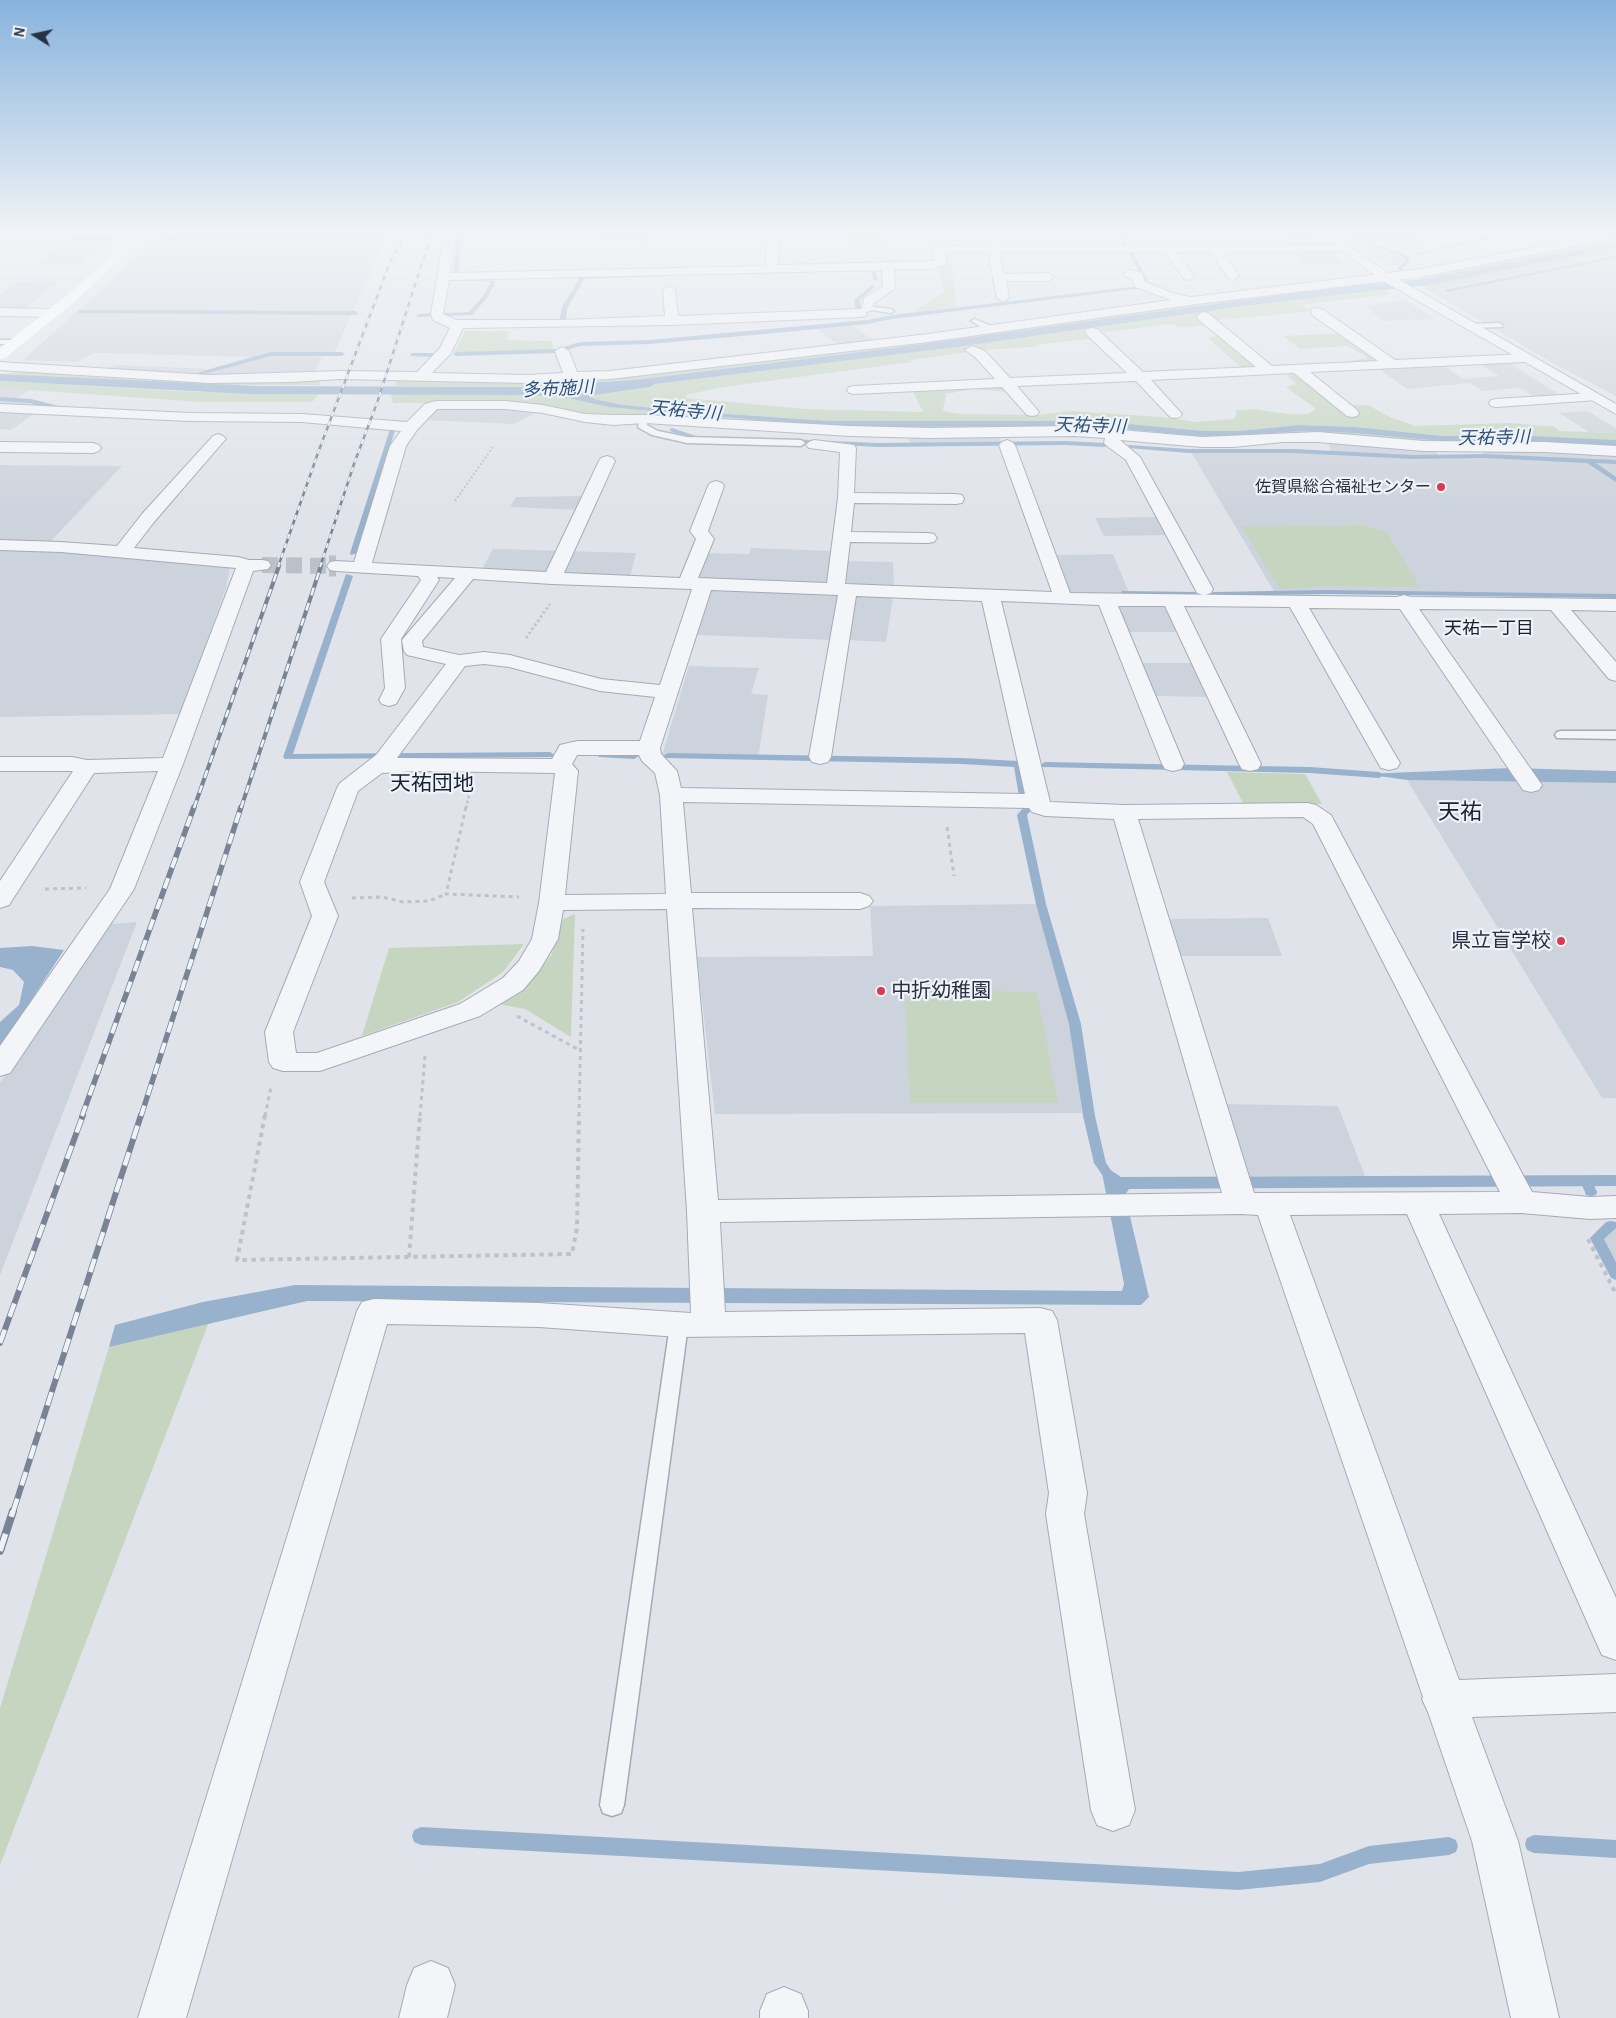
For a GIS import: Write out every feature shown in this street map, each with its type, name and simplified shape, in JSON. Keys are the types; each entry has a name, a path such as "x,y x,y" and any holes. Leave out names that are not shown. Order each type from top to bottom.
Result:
{"main road":[{"path":"0,355 36,326"}],"street":[{"path":"421,376 446,350 456,326"},
{"path":"0,366 209,379 292,378 340,375 527,380 629,374 1010,326"},
{"path":"1215,326 1270,371"},
{"path":"1337,326 1393,365"},
{"path":"1469,326 1616,410"},
{"path":"1092,332 1140,377 1175,414"},
{"path":"972,350 980,354 1032,412"},
{"path":"562,351 572,378"},
{"path":"854,390 1524,358"},
{"path":"1297,369 1352,413"},
{"path":"1496,403 1593,397"},
{"path":"361,568 398,446 430,407 436,404 506,405 543,409 585,418 613,420 645,419 849,432 929,433 1052,430 1112,433 1202,442 1318,437 1424,446 1544,447 1616,451"},
{"path":"0,408 189,417 302,418 412,427"},
{"path":"1112,433 1112,443 1132,457 1204,589"},
{"path":"123,551 148,518 218,438"},
{"path":"800,443 848,448 842,536 842,590 820,757"},
{"path":"1007,445 1063,598"},
{"path":"0,447 93,448"},
{"path":"588,461 627,462"},
{"path":"559,579 607,462"},
{"path":"699,1321 706,1276 703,1211 671,795 666,771 650,756 649,748 668,692 695,585 705,539 699,531 716,486"},
{"path":"846,498 907,492 956,499"},
{"path":"842,536 928,538"},
{"path":"0,545 61,546 254,565 122,889 11,1036 0,1067"},
{"path":"336,566 467,575 1106,600 1404,601 1616,605"},
{"path":"389,700 396,688 391,640 430,580 425,573"},
{"path":"467,575 412,640 414,651 459,661 484,658 510,661 600,686 668,692"},
{"path":"990,596 1040,806 1045,809 1124,812 1308,810 1323,820 1514,1187"},
{"path":"1106,600 1173,764"},
{"path":"1171,600 1250,764"},
{"path":"1296,601 1389,763"},
{"path":"1404,601 1531,785"},
{"path":"1555,603 1616,675"},
{"path":"384,759 418,764 560,766 567,771 552,903 545,939 530,965 513,984 470,1010 320,1062 283,1062 279,1032 325,916 312,882 348,788 384,759 459,661"},
{"path":"560,766 568,750 578,748 649,748"},
{"path":"0,764 72,764 87,767 172,764"},
{"path":"4,895 87,767"},
{"path":"671,795 1039,801"},
{"path":"1124,812 1245,1193 1443,1699 1495,1841 1535,2018"},
{"path":"552,903 583,904 708,899 860,901"},
{"path":"703,1211 1135,1205 1245,1193 1418,1203 1514,1187 1603,1207"},
{"path":"1418,1203 1616,1642"},
{"path":"162,2018 374,1311 699,1321 1040,1320 1068,1493 1065,1514 1113,1810"},
{"path":"1443,1699 1616,1693"}],"lane":[{"path":"985,326 990,329"},
{"path":"0,342 16,342"},
{"path":"645,419 642,426 654,433 687,440 800,443"},
{"path":"1561,735 1616,735"},
{"path":"612,1805 699,1321"}],"path":[{"path":"455,501 492,447"},
{"path":"510,661 559,579"},
{"path":"446,894 472,781 488,765"},
{"path":"943,799 954,876"},
{"path":"4,895 122,889"},
{"path":"319,899 382,897 404,902 429,901 446,894 527,898 552,903"},
{"path":"283,1062 271,1086 237,1260 572,1254 577,1228 583,904"},
{"path":"470,1010 514,1014 581,1051"},
{"path":"409,1257 427,1026"},
{"path":"1603,1207 1584,1231 1616,1294"}],"shaded area":[{"path":"61,326 346,326 334,354 280,352 261,356 287,354 322,357 313,374 229,377 105,371 116,365 209,369 250,357 94,353 76,362 23,360"},
{"path":"852,326 877,342 840,346 815,328"},
{"path":"1489,326 1616,326 1616,396 1558,366"},
{"path":"1506,361 1565,398 1538,399 1520,388 1482,391 1470,383 1407,389 1376,367 1442,364 1463,379 1499,376 1478,363"},
{"path":"0,388 29,390 15,400 30,401 44,407 11,430 0,429"},
{"path":"438,407 504,407 538,412 514,424 424,420"},
{"path":"1587,411 1616,428 1616,433 1589,432 1559,413"},
{"path":"907,434 1000,434 1001,443 910,444"},
{"path":"1328,440 1435,450 1441,459 1486,457 1478,449 1616,453 1616,479 1614,479 1616,481 1616,594 1319,591 1275,593 1191,452 1331,453"},
{"path":"0,465 122,466 49,543 0,543"},
{"path":"587,496 580,510 510,507 516,497"},
{"path":"1160,517 1169,535 1104,536 1095,518"},
{"path":"0,548 44,548 231,563 226,588 181,714 0,717"},
{"path":"751,548 833,551 827,585 695,580 706,553 749,554"},
{"path":"493,549 636,553 630,577 481,571"},
{"path":"1113,554 1130,595 1069,594 1055,555"},
{"path":"846,561 893,562 894,588 844,586"},
{"path":"712,589 841,595 832,640 697,635"},
{"path":"854,595 893,597 886,642 846,640"},
{"path":"1115,604 1168,604 1181,632 1126,632"},
{"path":"1139,663 1196,663 1211,697 1152,696"},
{"path":"689,666 759,668 751,694 768,695 758,758 662,755"},
{"name":"県立盲学校","path":"1407,780 1616,783 1616,1098 1602,1098"},
{"name":"中折幼稚園","path":"1038,904 1071,1024 1082,1113 715,1114 697,957 873,956 870,906"},
{"path":"1268,918 1282,956 1175,956 1163,919"},
{"path":"137,922 0,1275 0,1083 56,999 110,924"},
{"path":"1222,1104 1338,1106 1365,1176 1248,1176"},
{"path":"1612,1228 1616,1228 1616,1262 1604,1239"}],"green space":[{"path":"1016,326 1052,326 634,380 521,387 395,386 397,378 484,383 563,382 641,375"},
{"path":"1103,326 1153,326 1090,334 1096,338 1041,344 1033,347 982,350 911,360 912,362 723,387 685,395 687,398 805,409 923,412 912,390 1003,385 1009,392 972,389 946,394 943,411 962,414 1039,415 1069,411 1162,417 1196,422 1235,419 1237,410 1254,409 1288,414 1308,414 1316,409 1286,387 1296,384 1287,375 1298,374 1344,405 1368,405 1390,417 1415,426 1510,423 1555,427 1560,431 1616,433 1616,440 1533,436 1443,436 1356,427 1299,425 1240,431 1204,431 1097,421 830,421 670,410 617,404 589,396 650,387 655,384 957,347"},
{"path":"465,331 509,331 507,340 552,341 553,350 454,352"},
{"path":"1345,333 1389,363 1348,365 1345,362 1368,358 1348,346 1300,349 1283,336"},
{"path":"1221,335 1264,369 1244,370 1208,338"},
{"path":"21,371 128,378 240,382 319,380 320,385 206,385 6,374"},
{"path":"0,381 198,392 320,393 312,402 202,402 0,388"},
{"path":"390,393 563,397 608,407 829,426 1091,426 1208,437 1306,431 1353,433 1451,442 1537,441 1616,446 1616,448 848,430 599,415 507,403 393,403"},
{"path":"1362,525 1387,533 1420,587 1325,586 1280,589 1241,526"},
{"path":"1227,772 1305,774 1322,804 1244,805"},
{"path":"575,914 571,1037 525,1009 498,1004 528,984 552,954 562,920"},
{"path":"524,944 503,972 458,1002 362,1036 389,948"},
{"path":"923,990 1037,992 1058,1103 910,1103 905,1001"},
{"path":"209,1322 0,1865 0,1708 109,1347"}],"water":[{"path":"1052,326 1103,326 957,347 655,384 650,387 589,396 617,404 670,410 830,421 1097,421 1204,431 1240,431 1299,425 1356,427 1443,436 1533,436 1616,440 1616,446 1537,441 1451,442 1353,433 1306,431 1208,437 1091,426 829,426 608,407 563,397 524,395 249,394 0,381 0,374 258,386 521,387 634,380"},
{"path":"1510,768 1616,771 1616,783 1407,780 1365,774"},
{"path":"32,946 64,950 0,1048 0,1022 19,1005 24,982 13,970 0,967 0,948"},
{"path":"1100,1163 1121,1177 1616,1175 1616,1186 1129,1189 1125,1195 1149,1297 1141,1305 307,1301 109,1347 115,1325 203,1302 295,1285 1122,1291 1124,1284"}],"waterway":[{"path":"456,354 557,351 580,344 649,342 824,326"},
{"path":"200,373 271,354 342,354"},
{"path":"412,355 432,355"},
{"path":"0,399 31,401 45,406 60,407"},
{"path":"354,553 393,427"},
{"name":"天祐寺川","path":"672,430 695,438 706,439"},
{"name":"天祐寺川","path":"790,441 877,445 1065,443 1105,445"},
{"name":"天祐寺川","path":"1129,447 1189,451 1295,451 1413,457 1485,456 1616,462"},
{"path":"1590,462 1616,480"},
{"path":"349,576 288,757 550,755"},
{"path":"1214,594 1326,592 1616,596"},
{"path":"1125,593 1199,594"},
{"path":"602,755 634,756"},
{"path":"668,756 962,761 1018,764 1024,796"},
{"path":"1045,765 1310,770 1379,775"},
{"path":"1027,809 1022,815 1041,904 1075,1024 1089,1116 1100,1163 1109,1176"},
{"path":"1586,1181 1591,1192"},
{"path":"1611,1225 1597,1238 1616,1275"},
{"path":"421,1836 1238,1881 1320,1873 1369,1855 1449,1846"},
{"path":"1534,1844 1616,1849"}],"tunnel":[{"path":"262,565 336,566 329,566"}],"railway":[{"path":"278,567 319,450 366,326"},
{"path":"320,567 402,326"},
{"path":"194,808 279,566"},
{"path":"241,808 321,566"},
{"path":"82,1116 194,807"},
{"path":"141,1116 241,807"},
{"path":"0,1343 83,1115"},
{"path":"13,1512 141,1115"},
{"path":"0,1551 13,1511"}],"place":[{"name":"佐賀県総合福祉センター","path":"1441,487"},
{"name":"県立盲学校","path":"1561,941"},
{"name":"中折幼稚園","path":"881,991"}],"district":[{"name":"天祐一丁目","path":"1489,629"},
{"name":"天祐団地","path":"432,784"},
{"name":"天祐","path":"1460,812"}],"water label":[{"name":"多布施川","path":"558,389"}]}
